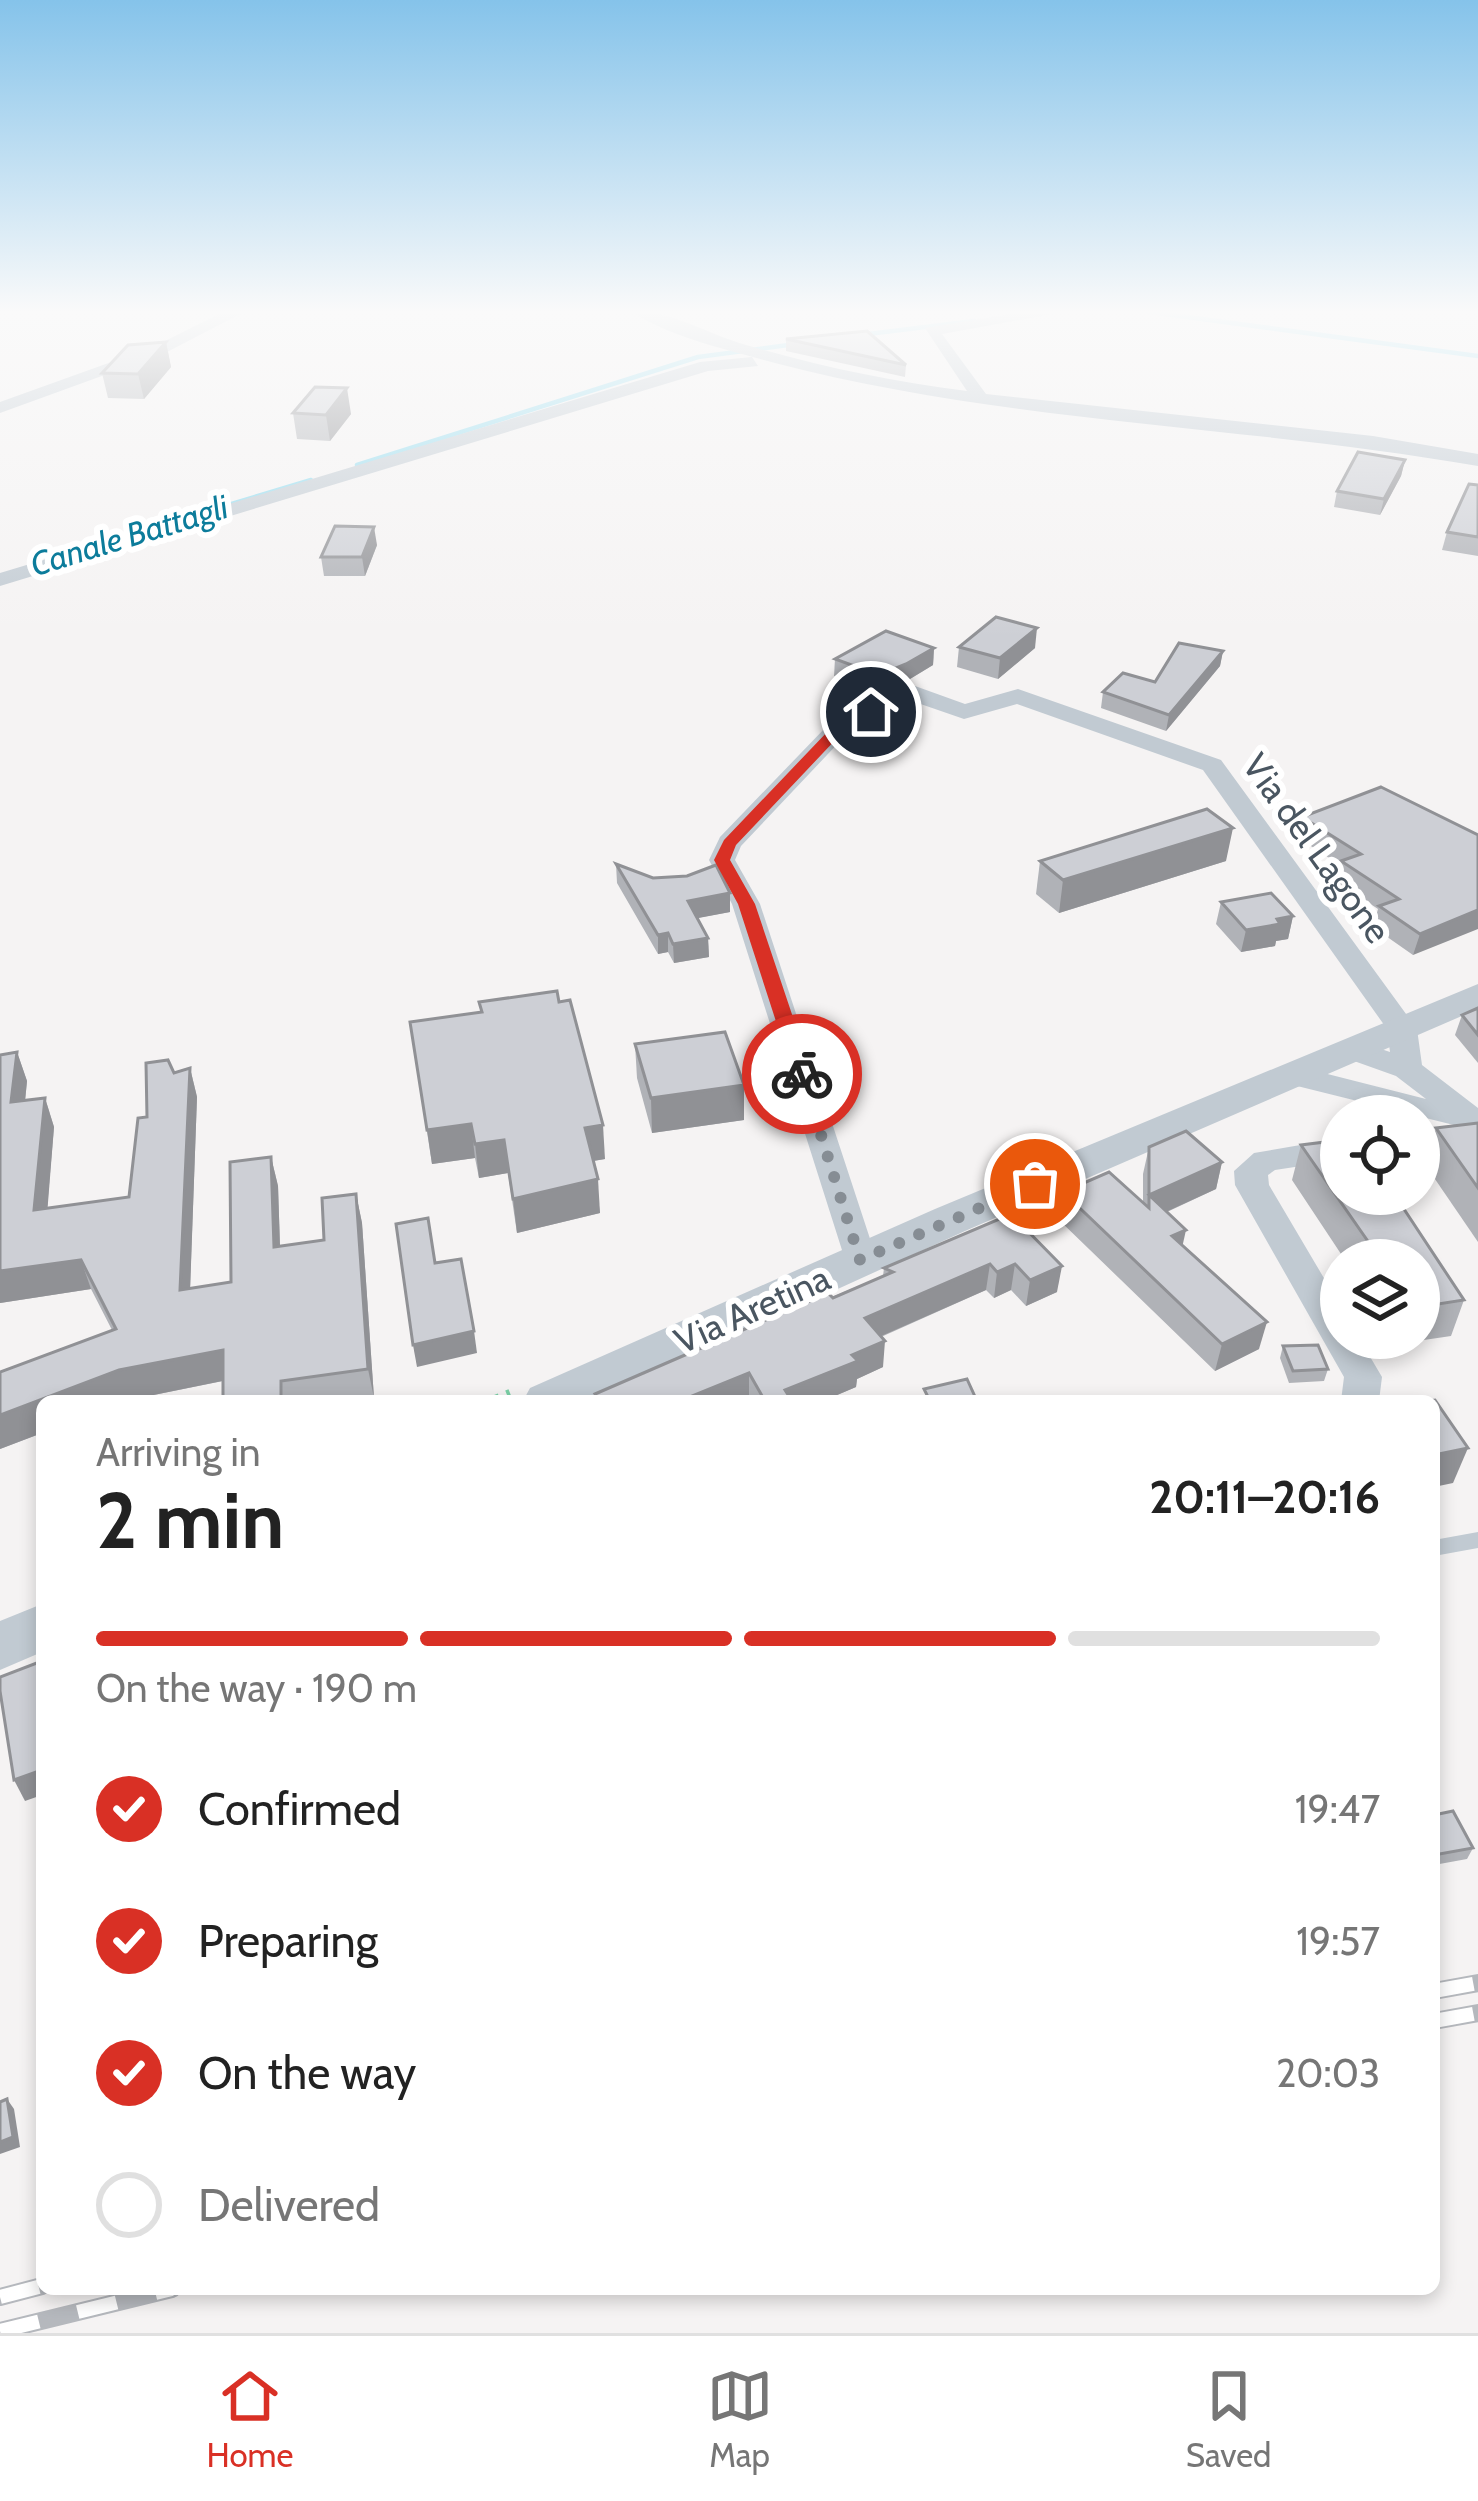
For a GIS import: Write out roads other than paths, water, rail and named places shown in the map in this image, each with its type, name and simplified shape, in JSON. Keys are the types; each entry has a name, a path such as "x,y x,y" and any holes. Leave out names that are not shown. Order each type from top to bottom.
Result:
{"street":[{"path":"0,580 532,419"},
{"path":"1190,419 1307,431 1478,460"},
{"name":"Via del Lagone","path":"860,1260 746,904 722,860 729,843 835,732 907,691 964,712 1018,695 1212,765 1402,1029"},
{"path":"1351,1049 1478,995"},
{"path":"1402,1029 1407,1069"},
{"path":"1351,1049 1407,1069 1477,1126"},
{"path":"1351,1049 1387,1095"},
{"name":"Via Aretina","path":"560,1395 1351,1049"},
{"path":"1288,1074 1374,1095"},
{"path":"1440,1115 1477,1126"},
{"path":"1440,1134 1477,1126"},
{"path":"1320,1152 1266,1161 1251,1171 1252,1185 1363,1376 1361,1395"},
{"path":"0,1646 36,1631"}],"lane":[{"path":"1440,1547 1478,1540"}],"waterway":[{"name":"Canale Battagli","path":"357,465 503,419"},
{"name":"Canale Battagli","path":"127,535 311,480"},
{"name":"Canale Battagli","path":"97,544 127,535"},
{"name":"Canale Battagli","path":"118,538 127,535"}],"railway":[{"path":"1440,1990 1478,1983"},
{"path":"1440,2020 1478,2013"},
{"path":"0,2297 36,2288"},
{"path":"0,2331 147,2295"}]}
